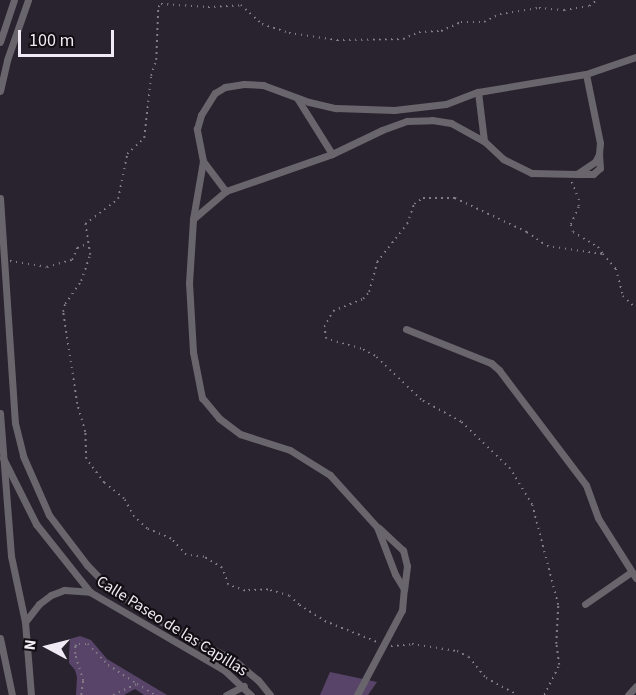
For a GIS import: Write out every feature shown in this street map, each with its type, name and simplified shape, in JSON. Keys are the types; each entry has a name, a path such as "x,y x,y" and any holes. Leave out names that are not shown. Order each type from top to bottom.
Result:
{"street":[{"path":"0,42 14,0"},
{"path":"0,91 7,60 28,0"},
{"path":"357,695 402,610 407,566 403,550 377,527 330,475 290,450 240,434 219,418 202,398 193,352 189,283 193,219 202,161 197,129 201,115 207,102 220,90 244,84 263,85 297,98 336,108 394,110 446,104 478,92 586,74 632,57 636,50"},
{"path":"193,219 226,191 332,154 382,130 407,121 432,120 451,123 484,141 504,159 532,173 574,174 595,162 599,154 600,142 586,74"},
{"path":"478,92 484,141"},
{"path":"297,98 332,154"},
{"path":"202,161 226,191"},
{"path":"0,198 15,423 26,466 49,516 87,565 110,588 165,624 235,661 258,680 270,695"},
{"path":"406,329 490,363 499,370 586,485 598,518 636,578"},
{"path":"0,413 11,556 25,622 32,695"},
{"name":"Calle Paseo de las Capillas","path":"3,458 36,524 90,592 224,670 244,686 249,694"},
{"path":"377,527 395,574 404,589"},
{"path":"585,604 631,572"},
{"path":"25,622 39,604 51,595 64,590 90,592"},
{"path":"0,638 2,654 10,676 12,695"},
{"path":"0,676 10,676"},
{"path":"226,695 244,686"},
{"path":"628,695 636,686"}],"path":[{"path":"518,695 486,678 469,657 457,651 412,644 382,647 371,639 326,622 289,596 268,590 245,591 228,585 222,568 204,557 186,555 171,539 147,529 134,518 124,499 104,483 86,459 85,432 77,404 63,312 64,304 81,281 90,255 85,224 118,199 127,154 144,138 151,76 156,60 157,12 161,4 208,7 241,5 262,24 289,33 337,40 404,39 425,30 445,30 461,22 484,21 501,14 539,8 564,10 589,6 597,0"},
{"path":"574,174 579,207 571,225 573,231 598,247 616,268 623,296 636,308"},
{"path":"544,695 559,665 556,644 558,604 532,505 510,469 461,422 421,400 375,356 361,349 326,339 324,327 333,311 363,298 369,292 377,262 407,224 414,204 423,198 455,198 527,232 547,246 603,254"},
{"path":"4,260 31,267 48,267 72,260 77,248 88,244"},
{"path":"81,695 83,681 75,654 75,646 79,644 88,644 108,665 155,695"},
{"path":"113,695 137,684"}],"shaded area":[{"path":"80,636 91,640 107,659 167,695 144,695 135,689 124,695 76,695 77,677 69,663 70,639"},
{"path":"330,672 377,682 368,695 320,695"}]}
